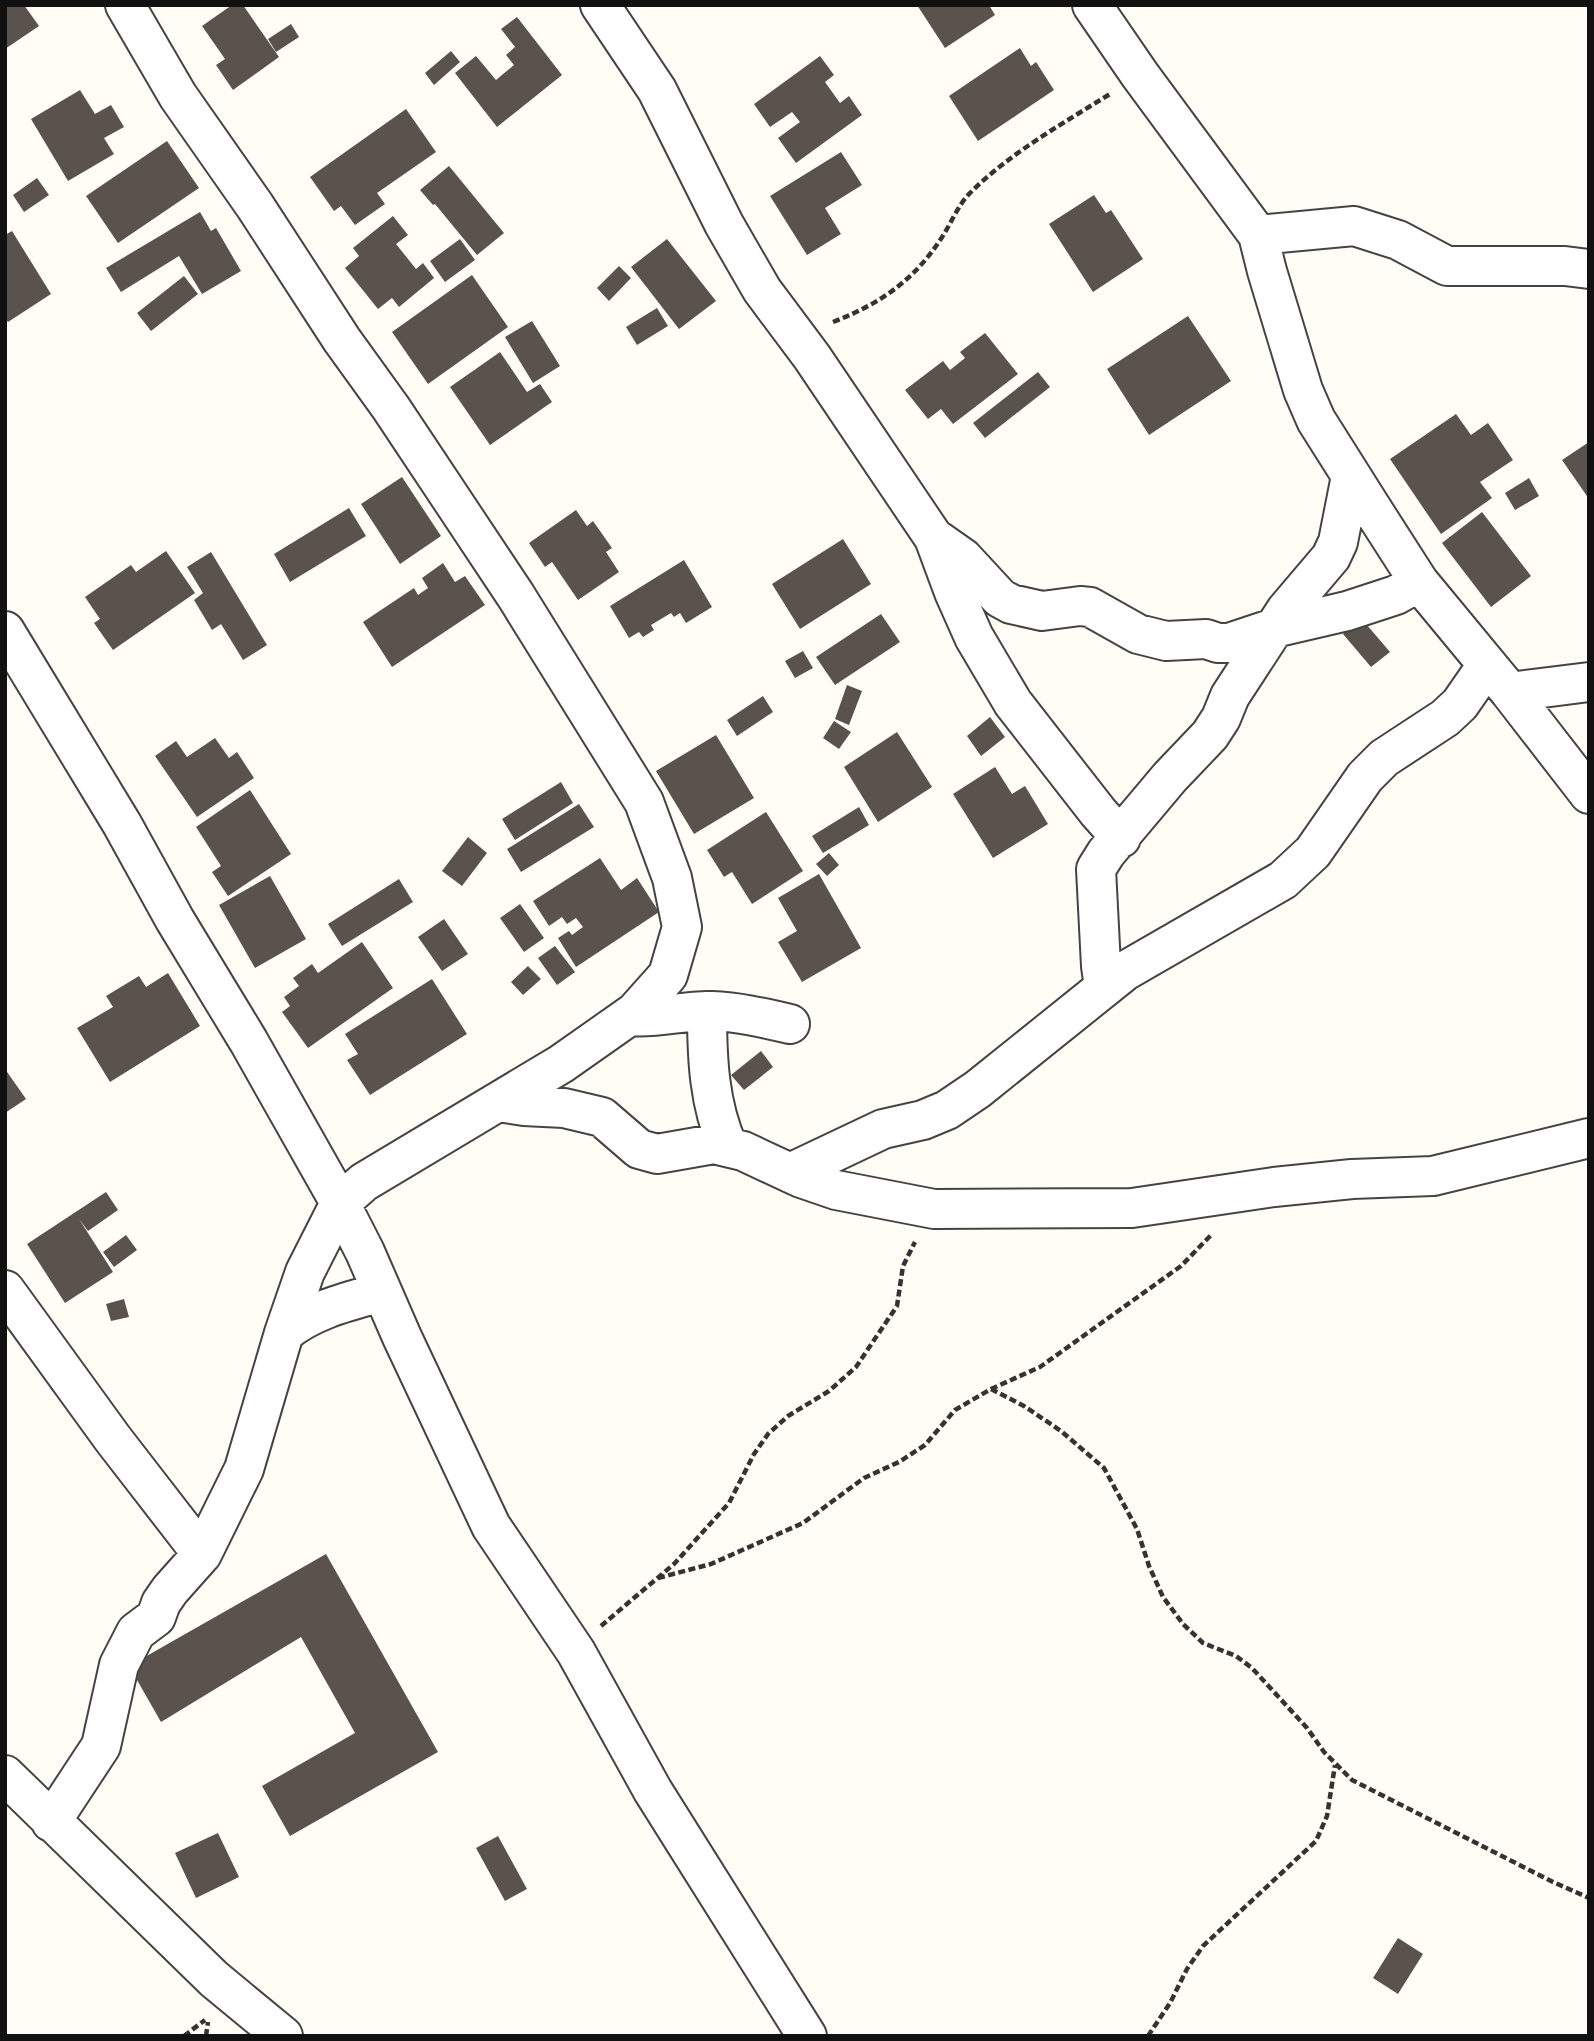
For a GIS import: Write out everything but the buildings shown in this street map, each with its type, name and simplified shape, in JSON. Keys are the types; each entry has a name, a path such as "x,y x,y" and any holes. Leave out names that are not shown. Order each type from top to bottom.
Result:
{"street":[{"path":"51,1822 101,1746 119,1665 136,1632 156,1617 170,1590 202,1554 244,1469 305,1272 340,1203 364,1182 561,1064 629,1016 668,975 682,927 672,878 644,802 516,596 391,408 342,340 248,194 178,96 125,5"},
{"path":"600,5 657,90 724,225 762,290 934,538 974,637 1013,703 1121,838"},
{"path":"1092,5 1258,235 1303,390 1316,420 1419,582 1589,794"},
{"path":"1258,235 1354,226 1398,240 1447,266 1565,266 1589,270"},
{"path":"1104,987 1096,869 1106,853 1170,777 1210,735 1230,696 1286,610 1324,566 1338,542 1351,475"},
{"path":"934,538 963,558 1000,598 1026,609 1042,611 1090,607 1138,634 1166,641 1206,639 1229,643 1274,628 1347,611 1396,595 1419,582"},
{"path":"5,631 122,824 340,1203 491,1525 576,1652 653,1791 807,2036"},
{"path":"790,1173 883,1129 923,1120 947,1110 978,1089 1125,971 1283,880 1313,852 1365,777 1384,758 1445,718 1460,704 1498,678 1589,682"},
{"path":"629,1016 649,1018 708,1012 747,1015 790,1024"},
{"path":"708,1012 707,1046 711,1090 728,1147"},
{"path":"498,1102 564,1108 603,1117 639,1149 657,1154 714,1144 743,1151 790,1173 836,1190 934,1209 1132,1208 1352,1179 1433,1176 1589,1138"},
{"path":"5,1290 113,1439 202,1554"},
{"path":"284,1333 295,1324 317,1314 382,1292"},
{"path":"5,1775 214,1979 283,2036"}],"path":[{"path":"795,335 866,308 909,280 943,236 966,196 995,169 1140,75"},
{"path":"658,1578 711,1564 803,1523 864,1478 899,1462 925,1445 955,1410 991,1389 1040,1367 1181,1266 1212,1234 1231,1193"},
{"path":"576,1652 595,1632 674,1564 729,1503 754,1454 768,1434 788,1416 829,1391 856,1367 897,1306 909,1252 919,1237 950,1208"},
{"path":"991,1389 1024,1406 1061,1431 1104,1468 1137,1529 1163,1597 1183,1624 1203,1643 1236,1656 1252,1668 1352,1780 1589,1898"},
{"path":"1148,2036 1203,1946 1316,1841 1327,1816 1335,1764"},
{"path":"184,2036 209,2017"}]}
